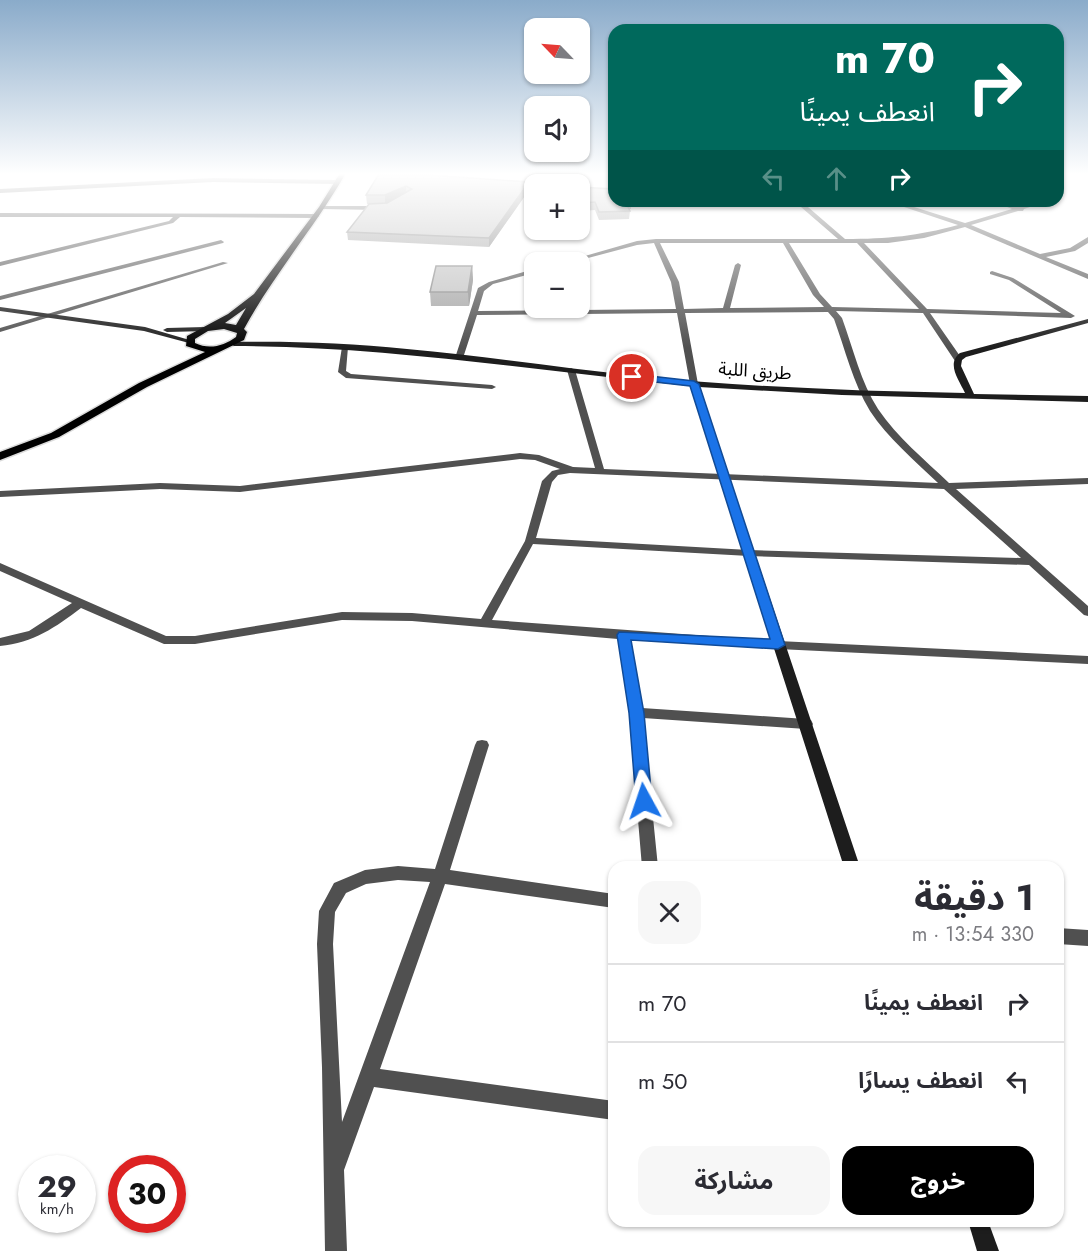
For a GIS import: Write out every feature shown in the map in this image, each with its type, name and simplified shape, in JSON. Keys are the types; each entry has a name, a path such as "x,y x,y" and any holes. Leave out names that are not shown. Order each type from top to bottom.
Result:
{"main road":[{"path":"0,456 55,435 143,385 229,346 241,333 260,291 305,231"},
{"path":"143,385 181,356 193,334 231,316 260,291"},
{"path":"0,309 145,329 207,349 229,346"},
{"path":"970,395 960,374 958,359 963,355 1084,321"},
{"path":"145,329 230,327 241,333"},
{"name":"طريق اللبة","path":"241,333 279,342"},
{"name":"طريق اللبة","path":"229,346 279,342 345,347 694,384 866,393 1088,399"},
{"path":"694,384 850,861"},
{"path":"980,1227 988,1251"}],"street":[{"path":"0,264 133,231"},
{"path":"833,231 845,242"},
{"path":"590,256 656,240 860,242 907,239 939,231"},
{"path":"980,231 1085,274"},
{"path":"1040,256 1077,248 1084,245 1088,239"},
{"path":"656,240 675,282 694,384"},
{"path":"785,241 808,281 838,318 874,411 946,486 1088,612"},
{"path":"0,298 221,242"},
{"path":"860,242 925,311 958,359"},
{"path":"0,330 225,263"},
{"path":"726,311 738,265"},
{"path":"459,358 481,290 485,286 524,273"},
{"path":"992,273 1011,279 1071,316 1084,321"},
{"path":"474,313 925,311 1071,316"},
{"path":"570,370 600,470"},
{"path":"0,494 160,486 240,489 519,456 536,457 570,470"},
{"path":"485,623 530,541 547,481 555,473 570,470 600,470 946,486 1086,483"},
{"path":"530,541 749,553 1033,562"},
{"path":"0,567 164,640 206,638 328,616 412,617 778,645 1088,660"},
{"path":"0,642 26,639 40,632 80,603"},
{"path":"624,635 636,713 649,861"},
{"path":"636,713 806,724"},
{"path":"334,1170 440,876 482,745"},
{"path":"336,1251 325,944 327,911 340,888 365,877 398,873 440,876 608,900"},
{"path":"1064,936 1088,938"},
{"path":"369,1077 608,1110"}],"lane":[{"path":"345,347 341,368 342,372 349,376 492,387"}],"building":[{"path":"494,231 489,238 347,232"},
{"path":"436,266 472,266 468,292 430,292"}],"route":[{"path":"632,377 694,384 778,645 624,635 636,713 644,801"}]}
